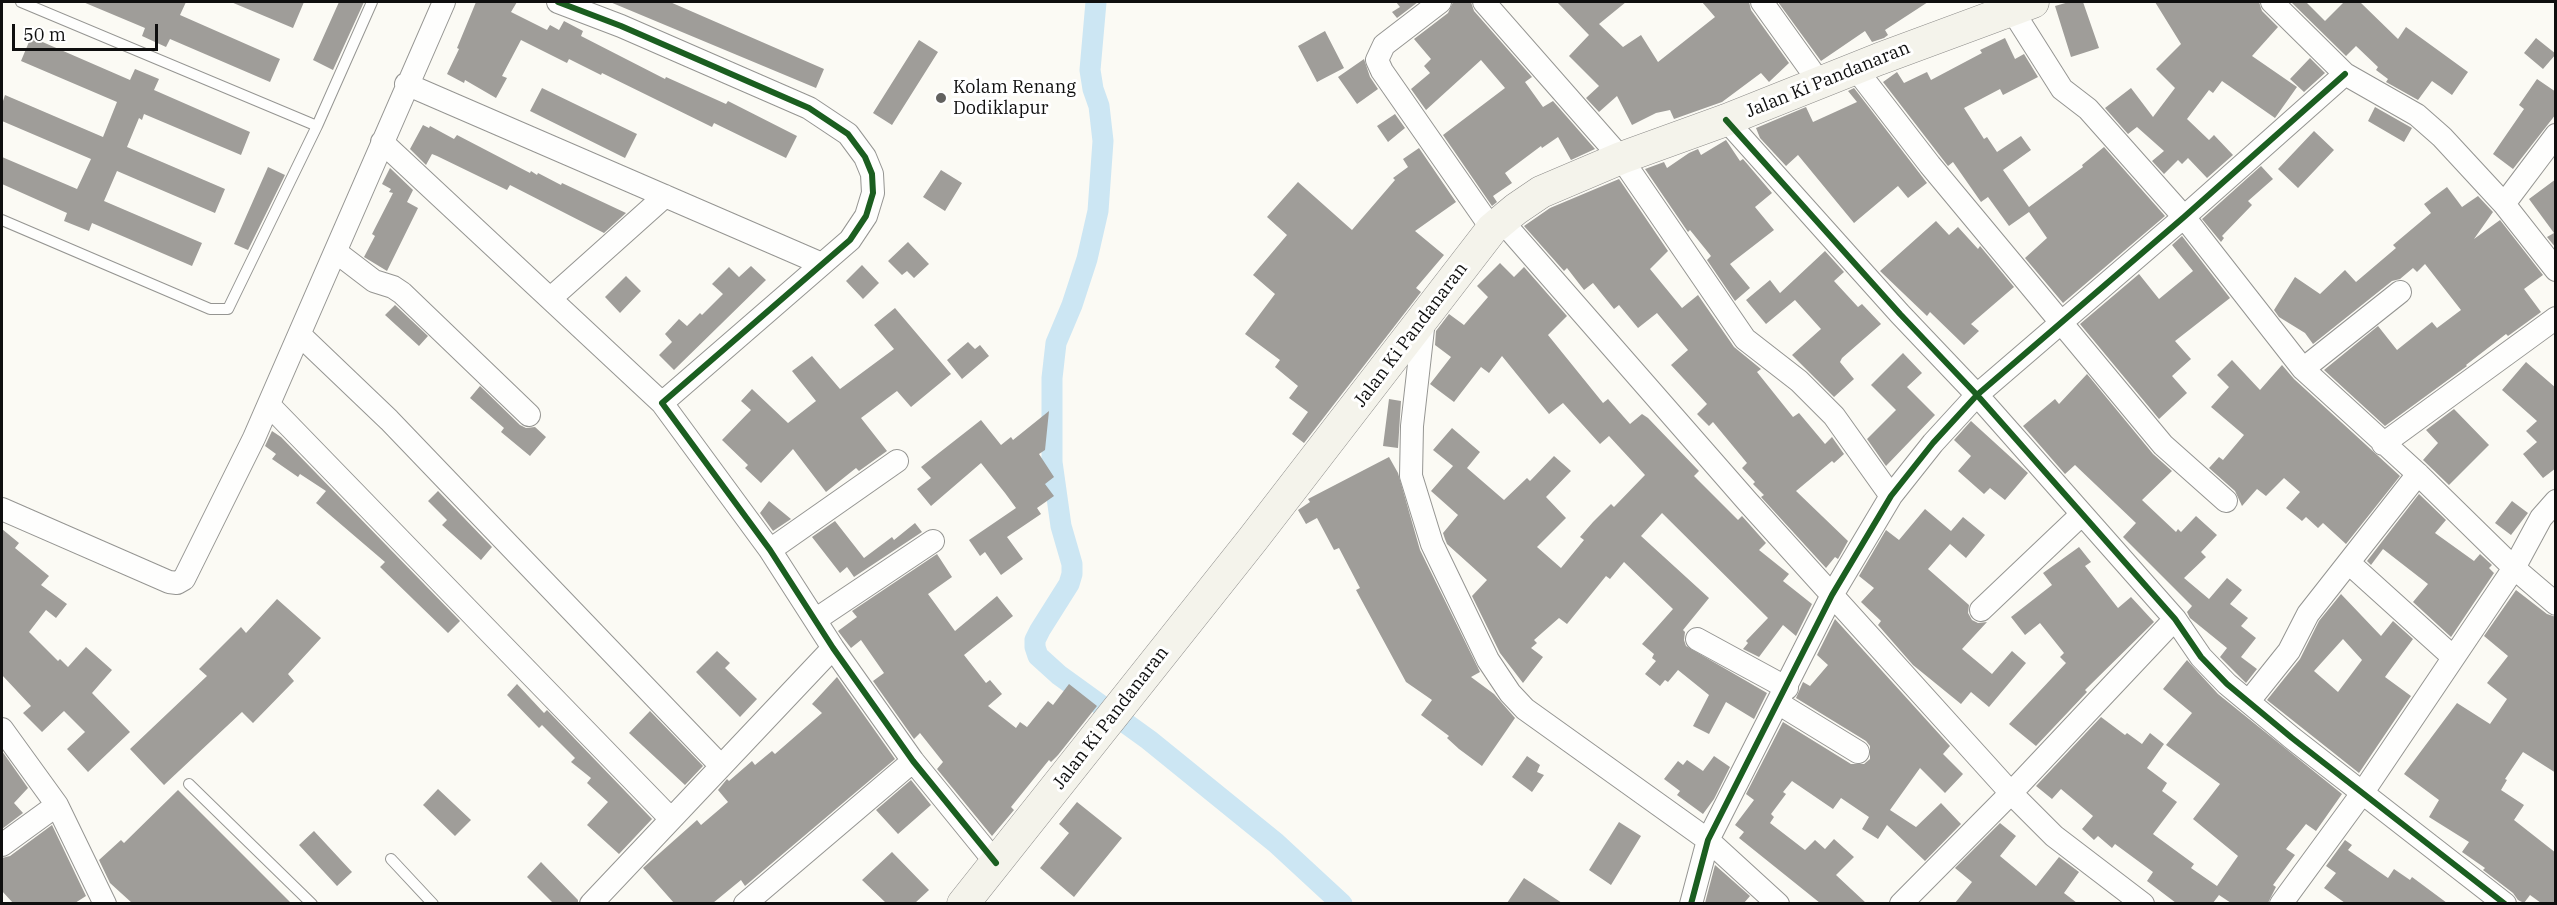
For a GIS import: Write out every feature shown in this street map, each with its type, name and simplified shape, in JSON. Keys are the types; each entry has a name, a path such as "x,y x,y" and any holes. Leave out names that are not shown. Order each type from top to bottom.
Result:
{"main road":[{"name":"Jalan Ki Pandanaran","path":"963,903 1497,225 1541,192 1621,158 2023,6"}],"street":[{"path":"2,509 169,582 179,582 186,576 269,405 406,84 444,2"},
{"path":"558,2 621,26 809,108 848,134 861,149 870,166 873,193 866,216 855,234 841,250 662,403"},
{"path":"1440,2 1384,45 1377,60 1382,71 1497,225 2011,793 2054,836 2143,903"},
{"path":"1485,2 1621,158 1745,339 1817,398 1834,416 1891,496"},
{"path":"1762,2 1820,83"},
{"path":"2272,2 2312,44 2345,74 2417,115 2442,137 2504,204 2556,270"},
{"path":"2023,6 2062,89 2088,109 2184,217 2303,369 2418,474 2514,568 2556,604"},
{"path":"1855,68 1930,165 2163,445 2226,501"},
{"path":"1691,903 1708,840 1832,595 1891,496 1933,443 1977,395 2062,324 2345,74"},
{"path":"406,84 822,264"},
{"path":"1726,120 1900,314 1977,395 2175,620 2201,657 2228,684 2292,738 2505,903"},
{"path":"2504,204 2556,135"},
{"path":"382,142 662,403 770,550 833,648 913,761 996,863"},
{"path":"551,298 664,196"},
{"path":"336,252 374,281 395,287 529,415"},
{"path":"2303,369 2400,292"},
{"path":"2383,444 2556,318"},
{"path":"1424,320 1412,426 1412,476 1432,544 1479,644 1510,693 1525,709 1708,840 1778,903"},
{"path":"300,335 389,420 720,766"},
{"path":"269,405 671,819"},
{"path":"770,550 897,460"},
{"path":"2249,701 2289,651 2308,614 2350,564 2418,474"},
{"path":"2281,903 2363,792 2514,568 2541,518 2556,501"},
{"path":"1981,610 2081,515"},
{"path":"815,620 933,541"},
{"path":"2350,564 2453,657"},
{"path":"1901,903 2011,793 2175,620"},
{"path":"1697,639 1782,696 1858,752"},
{"path":"591,903 833,648"},
{"path":"2,729 57,805 105,903"},
{"path":"745,903 913,761"},
{"path":"2,845 57,805"},
{"path":"94,881 116,903"}],"lane":[{"path":"21,2 317,126"},
{"path":"2,220 210,309 226,310 233,301 317,126 372,2"},
{"path":"189,783 312,903"},
{"path":"391,859 434,903"}],"building":[{"path":"83,2 186,2 180,15 280,59 270,82 170,39 166,47 142,36 145,28"},
{"path":"231,2 304,2 293,28"},
{"path":"339,2 364,2 333,70 313,60"},
{"path":"476,2 517,2 511,12 547,30 550,25 559,30 564,21 583,31 581,36 665,79 666,77 726,104 728,101 797,136 786,158 714,123 712,127 602,73 601,75 569,59 567,63 521,40 502,76 507,78 496,98 465,80 464,83 447,74"},
{"path":"610,2 670,2 824,69 816,88"},
{"path":"1396,2 1418,2 1397,18 1392,12 1400,7"},
{"path":"1453,2 1471,2 1474,11 1532,77 1525,82 1543,107 1553,101 1595,149 1571,160 1558,137 1542,148 1541,146 1505,173 1512,183 1493,196 1497,202 1492,206 1443,135 1505,88 1481,60 1426,110 1411,89 1430,73 1424,66 1431,59 1414,39 1448,13"},
{"path":"1557,2 1626,2 1599,24 1623,47 1641,35 1658,62 1715,17 1702,2 1749,2 1751,10 1789,63 1769,82 1761,73 1722,102 1674,119 1670,110 1656,113 1632,125 1617,96 1599,112 1586,98 1599,86 1569,56 1589,35"},
{"path":"1778,2 1928,2 1885,30 1888,35 1884,38 1872,42 1865,31 1821,61"},
{"path":"2069,2 2083,2 2099,48 2071,57 2055,6"},
{"path":"2155,2 2259,2 2262,11 2278,27 2252,56 2297,87 2275,118 2222,81 2213,93 2209,90 2187,119 2209,140 2214,135 2233,155 2207,178 2188,158 2182,164 2178,160 2164,174 2152,161 2164,151 2137,127 2128,134 2105,108 2131,88 2153,117 2175,88 2156,69 2181,44"},
{"path":"2291,2 2306,2 2325,21 2344,2 2360,2 2398,39 2406,27 2468,72 2452,95 2432,81 2418,100 2386,82 2388,79 2376,70 2378,67 2356,46 2346,56"},
{"path":"1325,31 1344,68 1317,82 1298,46"},
{"path":"31,37 130,80 135,69 159,79 154,90 250,132 241,155 144,114 142,120 139,118 127,147 225,189 215,213 117,171 104,201 202,243 192,266 92,223 89,231 64,221 67,213 2,184 2,157 77,189 91,159 2,121 2,104 5,95 103,137 117,102 21,61"},
{"path":"2005,38 2015,59 2024,54 2038,77 2003,95 2000,89 1964,108 1984,139 1987,137 1997,152 2021,136 2031,150 2003,170 2029,207 2083,167 2082,165 2104,147 2165,216 2063,303 2025,258 2047,238 2029,212 2009,226 1988,197 1981,202 1953,162 1948,166 1883,82 1897,72 1904,83 1927,72 1931,80 1982,53 1980,50"},
{"path":"2536,38 2556,54 2543,69 2524,53"},
{"path":"919,40 938,52 892,125 873,113"},
{"path":"2310,58 2325,73 2304,92 2290,79"},
{"path":"1364,59 1370,77 1378,89 1357,104 1338,77"},
{"path":"2537,79 2556,92 2556,114 2513,169 2493,154 2524,109 2519,105"},
{"path":"542,88 637,134 625,158 530,111"},
{"path":"1854,88 1927,183 1908,198 1898,186 1854,223 1798,155 1786,166 1760,138 1756,128 1806,107 1813,122 1857,102 1848,91"},
{"path":"2375,107 2412,128 2404,142 2368,121"},
{"path":"1395,114 1405,128 1388,142 1377,126"},
{"path":"423,125 429,128 430,126 454,139 457,135 530,173 531,171 537,175 538,173 561,185 562,183 626,213 604,233 510,185 507,190 432,154 426,165 410,149"},
{"path":"2314,131 2334,150 2298,188 2278,169"},
{"path":"1726,140 1740,161 1743,159 1772,193 1755,207 1774,230 1730,264 1750,288 1735,301 1707,260 1711,256 1690,230 1688,232 1645,169 1664,162 1667,168 1689,153 1698,149 1701,155"},
{"path":"1419,148 1456,202 1415,231 1444,255 1416,288 1421,292 1304,443 1292,434 1308,412 1289,398 1298,386 1275,367 1280,360 1245,334 1275,294 1253,275 1287,235 1267,217 1298,182 1352,230 1395,180 1393,178 1408,167 1403,159"},
{"path":"2261,166 2273,179 2248,201 2252,205 2222,236 2224,238 2221,242 2202,219"},
{"path":"268,167 285,175 248,250 234,244"},
{"path":"390,168 413,190 407,202 418,208 387,271 364,257 375,236 372,234 393,193 389,192 391,189 382,184"},
{"path":"941,170 962,183 945,211 923,197"},
{"path":"1619,179 1668,251 1650,269 1682,308 1698,295 1734,347 1761,369 1757,372 1793,417 1799,413 1825,444 1832,437 1844,454 1796,491 1848,541 1838,559 1835,557 1826,568 1761,497 1764,495 1742,468 1747,463 1713,422 1709,426 1697,414 1707,404 1671,365 1688,350 1657,313 1638,328 1619,305 1614,309 1593,283 1584,290 1567,268 1564,271 1524,226 1550,208"},
{"path":"2556,179 2556,248 2547,237 2554,233 2529,199"},
{"path":"2447,187 2462,207 2478,196 2493,212 2474,239 2500,220 2543,275 2524,289 2541,312 2508,336 2506,334 2467,366 2385,426 2324,370 2378,326 2397,350 2432,322 2437,328 2461,310 2425,264 2417,272 2413,268 2400,279 2392,281 2313,344 2305,333 2279,317 2274,310 2295,277 2320,294 2345,270 2356,282 2396,248 2393,245 2431,213 2424,204"},
{"path":"1936,221 1949,235 1958,227 1978,249 1980,246 2014,287 1971,324 1979,331 1964,345 1930,312 1927,316 1880,271"},
{"path":"2182,236 2230,298 2175,341 2191,359 2172,376 2187,393 2159,419 2080,324 2139,274 2159,299 2193,271 2172,245"},
{"path":"908,242 929,264 914,278 907,271 902,275 888,261"},
{"path":"1825,251 1844,272 1834,281 1858,307 1862,304 1881,324 1842,358 1840,362 1854,379 1834,397 1792,355 1821,329 1795,300 1766,324 1746,300 1770,280 1780,293"},
{"path":"1500,263 1514,277 1524,267 1567,316 1548,335 1603,403 1608,399 1630,424 1642,414 1648,418 1699,471 1694,476 1738,520 1742,516 1766,543 1759,550 1789,574 1783,581 1812,604 1796,636 1783,625 1759,657 1743,649 1748,643 1746,641 1768,618 1662,513 1641,536 1709,598 1683,630 1686,646 1767,693 1754,719 1726,702 1709,734 1693,726 1709,695 1678,670 1668,682 1665,680 1660,686 1645,674 1656,661 1652,658 1654,654 1642,644 1673,609 1624,562 1610,579 1606,576 1567,624 1559,618 1534,640 1537,643 1531,648 1543,657 1523,683 1500,653 1472,596 1487,580 1447,544 1443,533 1458,515 1431,491 1453,466 1433,450 1452,428 1480,452 1467,468 1504,500 1527,478 1530,481 1554,456 1571,471 1546,497 1566,518 1537,547 1561,568 1584,540 1580,537 1593,522 1611,504 1614,507 1645,475 1609,436 1600,444 1563,403 1549,414 1502,356 1489,373 1481,367 1454,402 1430,384 1451,357 1435,345 1436,331 1449,314 1464,325 1488,297 1477,286"},
{"path":"862,265 879,283 863,299 846,281"},
{"path":"751,266 766,280 674,370 659,355 672,342 665,334 679,319 687,326 723,294 712,284 729,267 739,277"},
{"path":"626,276 641,291 620,313 605,297"},
{"path":"395,305 428,336 419,346 385,315"},
{"path":"895,308 951,374 911,407 897,391 861,418 887,451 859,471 856,468 826,492 793,449 761,483 745,468 748,465 722,440 751,410 741,401 752,389 788,423 816,401 792,371 812,356 840,389 894,349 874,325"},
{"path":"968,342 975,349 980,345 989,356 962,379 947,360"},
{"path":"1903,353 1922,373 1907,387 1935,415 1886,466 1867,439 1896,410 1871,385"},
{"path":"2232,360 2260,390 2282,365 2294,379 2400,476 2346,544 2323,523 2318,528 2306,517 2302,521 2286,508 2300,492 2284,478 2266,496 2257,489 2242,506 2235,491 2209,468 2219,457 2223,460 2244,435 2211,407 2229,387 2217,375"},
{"path":"2526,362 2556,388 2556,468 2543,478 2523,454 2537,442 2526,431 2537,421 2502,390"},
{"path":"2087,374 2153,454 2172,471 2142,500 2176,532 2178,529 2181,532 2196,516 2217,535 2201,552 2206,557 2184,578 2209,599 2227,578 2242,590 2230,604 2248,618 2241,626 2256,638 2241,657 2257,669 2246,683 2220,657 2227,648 2190,618 2187,612 2192,606 2123,537 2136,523 2075,465 2065,474 2023,426 2055,399 2059,404"},
{"path":"480,386 520,425 526,428 535,427 546,437 530,456 501,432 504,428 470,398"},
{"path":"1389,399 1401,401 1398,448 1383,446"},
{"path":"2454,409 2489,445 2449,485 2423,460 2438,443 2426,430"},
{"path":"1049,411 1045,450 1039,454 1054,477 1045,484 1054,496 1037,508 1041,514 1007,537 1023,559 1001,575 985,552 980,556 969,540 1016,508 1005,493 981,463 931,506 917,489 931,478 921,467 981,420 1001,445 1011,437 1013,440"},
{"path":"1971,421 2028,473 2005,500 1990,488 1984,494 1958,471 1971,456 1954,440"},
{"path":"272,431 281,437 460,621 448,633 380,567 385,562 316,503 326,491 300,474 298,477 272,459 276,454 265,446"},
{"path":"1389,457 1398,473 1420,550 1480,672 1471,677 1494,694 1515,718 1482,766 1459,749 1447,738 1449,736 1421,715 1432,700 1406,682 1356,590 1360,588 1339,548 1334,550 1317,518 1306,524 1298,510 1310,502 1308,499"},
{"path":"438,491 492,547 481,560 442,525 447,520 428,501"},
{"path":"2419,494 2446,520 2435,533 2474,561 2480,554 2492,565 2489,568 2494,573 2451,637 2413,602 2428,584 2383,549 2371,565 2367,561"},
{"path":"769,501 791,519 773,531 760,513"},
{"path":"2512,501 2528,513 2511,535 2495,523"},
{"path":"1925,509 1951,531 1963,517 1985,535 1966,558 1950,544 1928,569 1969,605 1968,613 1972,620 1978,623 1987,622 1962,649 1992,674 2012,651 2026,663 1989,707 1971,692 1961,704 1913,665 1878,625 1881,621 1861,602 1874,588 1859,576 1886,530 1899,540"},
{"path":"835,521 864,558 892,537 894,540 915,523 922,532 854,577 847,567 840,573 812,537"},
{"path":"2,529 19,543 15,548 49,576 41,585 67,604 56,618 46,610 29,632 58,661 60,659 68,667 86,647 112,670 92,693 130,732 88,772 67,749 85,732 64,711 42,732 23,713 31,706 2,675"},
{"path":"2079,547 2091,562 2085,566 2118,608 2131,597 2154,622 2085,690 2087,692 2036,746 2009,724 2066,663 2060,657 2064,653 2040,623 2025,635 2011,617 2052,585 2043,573"},
{"path":"937,554 952,577 928,594 955,631 997,596 1013,616 964,655 986,683 990,680 1002,694 988,706 1016,728 1020,722 1027,727 1048,701 1053,705 1069,684 1097,706 1058,755 1051,762 1049,760 1011,807 1014,810 992,836 937,769 943,762 920,733 914,739 873,681 884,673 861,640 851,648 838,631 857,617 852,611"},
{"path":"2516,590 2547,614 2556,617 2556,773 2523,752 2505,779 2507,780 2501,790 2524,805 2514,820 2556,853 2556,903 2541,903 2530,895 2524,903 2518,900 2513,893 2483,870 2485,868 2462,852 2469,842 2429,817 2439,800 2404,774 2457,703 2490,724 2507,699 2487,683 2508,656 2484,636"},
{"path":"2341,594 2381,636 2393,621 2413,639 2385,677 2411,696 2359,773 2267,700 2300,659 2319,621","holes":["2343,639 2362,660 2338,692 2314,671"]},
{"path":"277,599 321,638 288,674 294,681 253,723 242,712 164,785 130,749 207,676 199,669 241,627 246,633"},
{"path":"1835,619 1950,746 1943,754 1963,774 1945,793 1920,768 1890,810 1916,827 1941,803 1961,824 1925,861 1887,825 1878,839 1862,829 1869,817 1841,798 1833,809 1792,781 1783,792 1786,794 1771,814 1774,817 1770,823 1805,850 1815,840 1825,849 1834,839 1854,857 1836,875 1866,903 1820,903 1739,838 1744,832 1735,825 1754,800 1746,794 1783,722 1851,764 1864,764 1870,759 1870,746 1866,741 1796,698 1803,682 1810,686 1828,665 1817,655"},
{"path":"717,651 730,663 725,668 757,699 740,717 696,672"},
{"path":"2187,660 2218,694 2342,794 2316,831 2306,824 2286,849 2295,855 2273,885 2276,887 2268,903 2231,903 2219,895 2213,903 2176,903 2147,881 2153,872 2115,844 2112,848 2098,836 2094,840 2082,829 2093,816 2061,789 2052,799 2036,786 2101,717 2125,735 2127,733 2142,744 2150,733 2164,744 2147,768 2167,783 2162,791 2177,802 2153,834 2194,864 2191,868 2217,886 2238,856 2193,819 2220,784 2166,745 2192,713 2163,689"},
{"path":"837,677 895,759 745,886 741,880 713,903 674,903 643,868 697,820 701,825 728,802 718,790 727,779 729,781 752,761 755,765 772,751 775,754 822,713 812,704"},
{"path":"517,684 544,713 547,710 652,819 619,854 587,825 608,802 587,783 591,778 571,762 575,758 542,725 539,728 507,695"},
{"path":"650,711 703,766 685,785 629,733"},
{"path":"2,751 28,788 14,803 23,813 2,829"},
{"path":"1527,756 1540,765 1537,772 1544,775 1532,792 1512,777"},
{"path":"1714,756 1730,767 1714,799 1703,814 1677,795 1680,791 1664,779 1678,761 1683,765 1687,760 1703,771"},
{"path":"911,780 931,805 898,834 876,810"},
{"path":"438,789 471,820 455,836 423,805"},
{"path":"178,790 291,903 132,903 110,883 99,860 121,840 124,843"},
{"path":"1077,802 1122,838 1074,897 1040,868 1069,833 1059,824"},
{"path":"1619,822 1641,836 1611,885 1589,870"},
{"path":"2000,823 2016,836 2000,856 2036,886 2059,857 2079,872 2064,893 2077,903 1955,903 1972,882 1955,868"},
{"path":"52,825 86,896 75,903 13,903 2,891 2,858 10,856"},
{"path":"314,831 352,872 337,886 299,845"},
{"path":"2345,840 2352,845 2348,850 2388,878 2394,869 2410,880 2412,877 2447,903 2345,903 2324,888 2336,873 2326,866"},
{"path":"892,852 929,890 915,903 886,903 862,880"},
{"path":"541,862 578,900 578,903 553,903 527,877"},
{"path":"1715,865 1750,896 1744,903 1705,903"},
{"path":"1524,878 1562,903 1507,903"}],"waterway":[{"path":"1096,2 1090,70 1099,106 1103,141 1098,211 1087,259 1072,305 1056,343 1052,378 1052,462 1061,526 1072,564 1072,574 1069,584 1040,630 1035,640 1035,647 1038,656 1059,675 1149,740 1276,843 1342,904"}],"cycle path":[{"path":"558,2 621,26 809,108 848,134 865,157 872,174 873,193 866,216 850,240 662,403 770,550 833,648 913,761 996,863"},
{"path":"1691,904 1708,840 1832,595 1891,496 1933,443 1977,395 2184,217 2345,74"},
{"path":"1726,120 1900,314 1977,395 2175,619 2201,657 2227,684 2292,738 2505,904"}],"place":[{"name":"Kolam Renang Dodiklapur","path":"941,98"}]}
